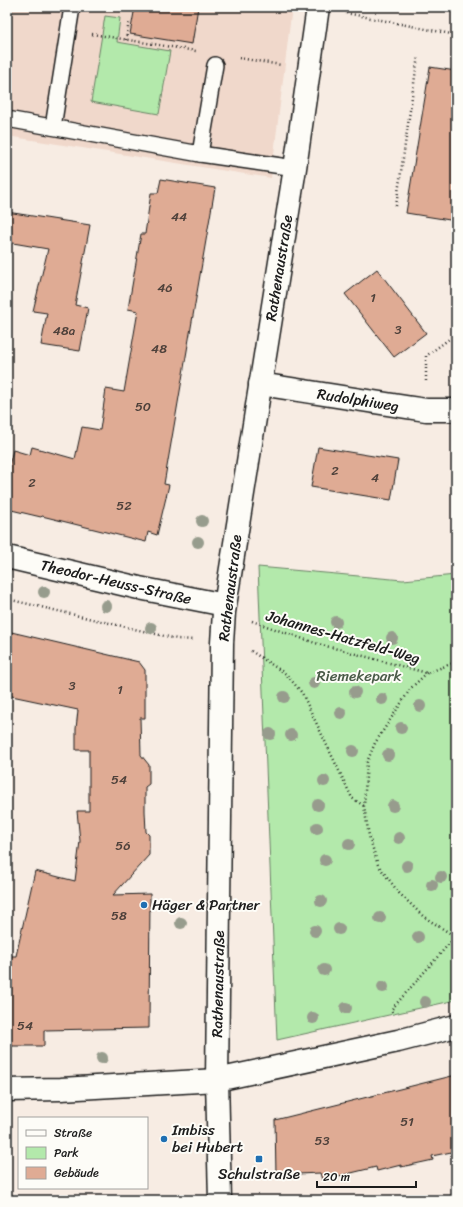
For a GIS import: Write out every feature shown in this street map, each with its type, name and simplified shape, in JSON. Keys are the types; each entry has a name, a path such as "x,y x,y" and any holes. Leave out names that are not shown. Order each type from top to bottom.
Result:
{"street":[{"name":"Rathenaustraße","path":"220,1200 217,1080 222,643 225,609 295,168 318,7"},
{"name":"Rudolphiweg","path":"260,384 426,410 456,410"},
{"name":"Theodor-Heuss-Straße","path":"7,557 225,609"},
{"path":"7,1090 61,1089 217,1080 398,1041 456,1026"}],"lane":[{"path":"53,127 72,7"},
{"path":"200,154 216,60"},
{"path":"7,119 200,154 295,168"}],"path":[{"path":"318,7 456,35"},
{"path":"126,40 129,21"},
{"path":"68,31 126,40 216,60 310,70"},
{"path":"396,206 418,56"},
{"path":"426,410 426,356 456,334"},
{"path":"7,599 177,639 222,643 251,650 286,674 302,693 352,798 364,806"},
{"name":"Johannes-Hatzfeld-Weg","path":"225,609 315,643 427,673 456,662"},
{"path":"398,1041 391,1010 456,937 424,917 399,893 378,864 369,836 364,806 367,762 375,743 411,688 427,673"}],"shaded area":[{"path":"7,7 292,7 271,178 7,136","holes":["120,18 117,42 91,102"]}],"green space":[{"path":"105,16 120,18 117,42 170,51 159,114 91,102"},
{"name":"Riemekepark","path":"258,567 403,580 456,575 456,1000 277,1040"}],"building":[{"path":"135,7 198,7 192,44 130,34"},
{"path":"430,67 456,71 456,221 406,213"},
{"path":"161,179 215,188 164,484 169,485 157,535 148,532 146,542 42,516 7,509 7,474 13,450 30,455 32,447 75,459 82,427 100,430 106,389 124,392 138,311 128,309 141,234 145,234 151,193 158,193"},
{"path":"7,212 90,225 75,305 88,308 80,351 41,345 47,313 33,311 48,249 7,242"},
{"path":"377,269 426,333 394,357 345,294"},
{"path":"318,447 398,460 391,500 311,487"},
{"path":"7,631 139,662 145,670 145,718 140,718 141,755 149,765 149,784 145,787 145,811 146,832 149,835 149,855 113,895 150,894 149,1028 44,1030 44,1046 7,1046 7,956 16,956 35,871 75,881 80,841 77,811 89,811 89,750 76,750 78,710 7,695"},
{"path":"456,1075 456,1151 432,1156 433,1160 401,1167 401,1165 377,1171 376,1167 322,1180 320,1173 276,1175 275,1120"}],"place":[{"name":"Häger & Partner","path":"144,905"},
{"name":"Imbiss bei Hubert","path":"164,1139"},
{"name":"Schulstraße","path":"259,1159"}]}
